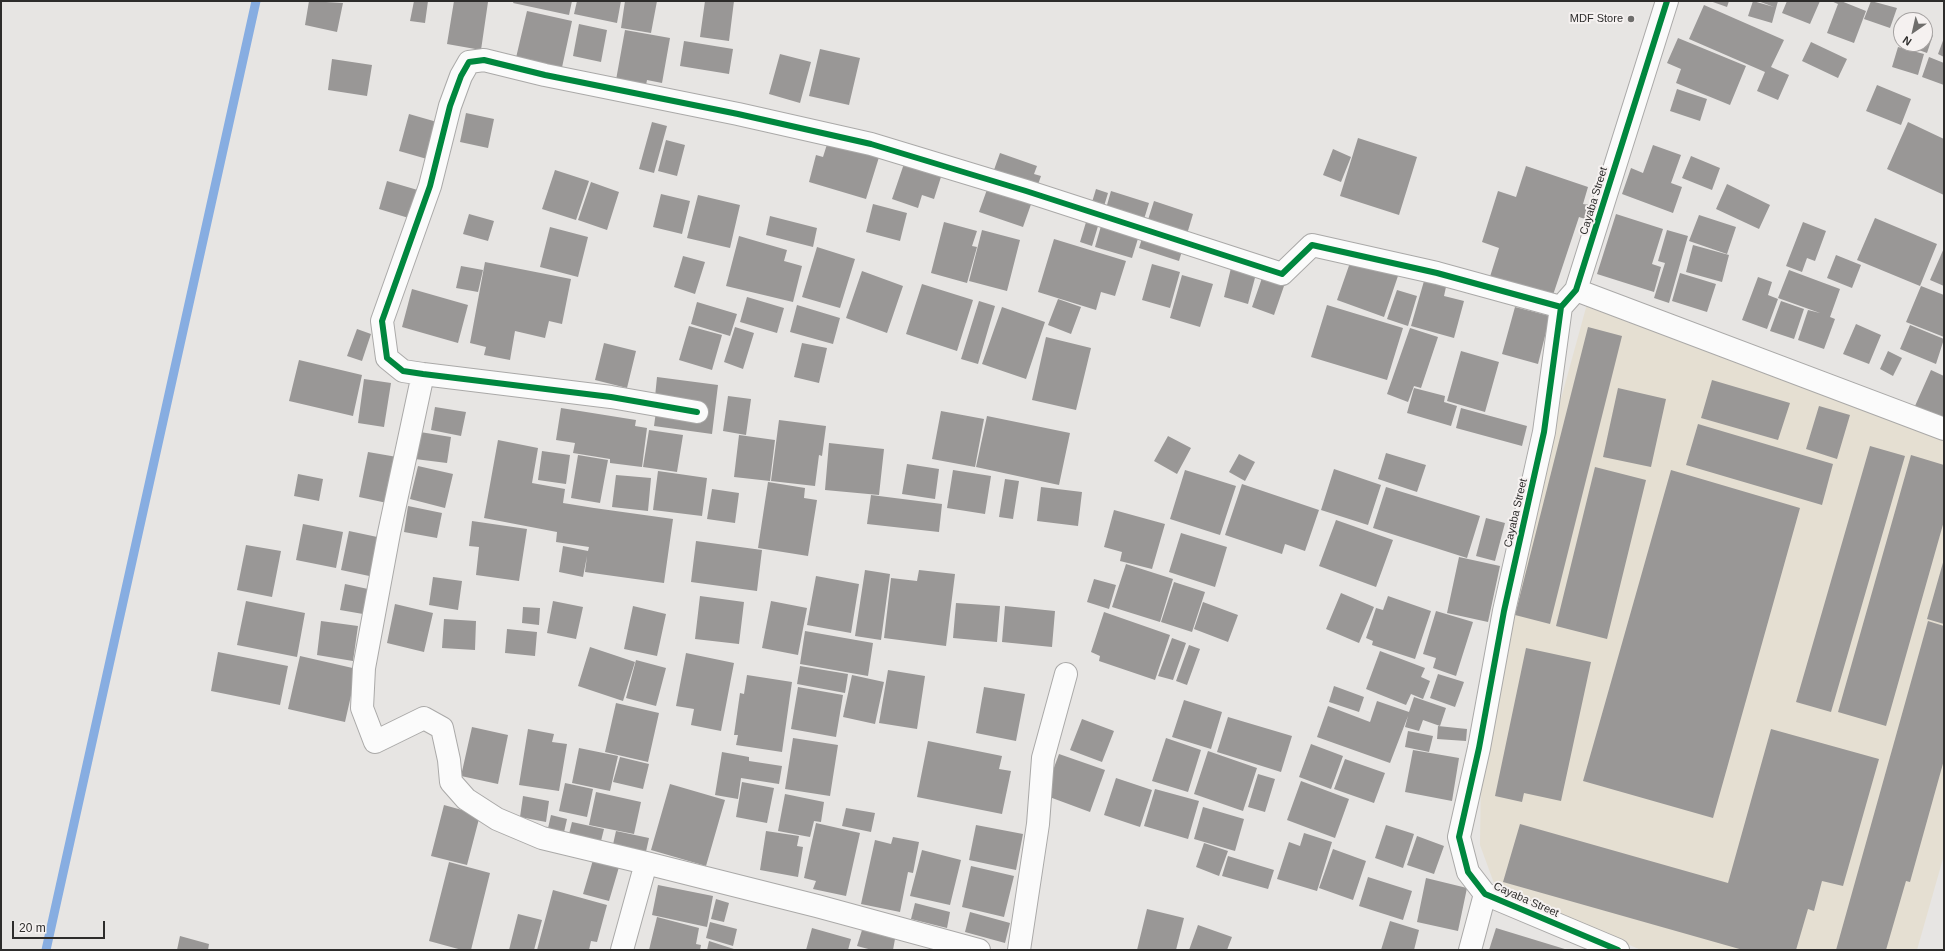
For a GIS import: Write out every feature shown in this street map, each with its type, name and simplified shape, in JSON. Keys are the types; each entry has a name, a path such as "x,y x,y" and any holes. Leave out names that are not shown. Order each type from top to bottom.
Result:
{"street":[{"name":"Cayaba Street","path":"1618,950 1485,894 1468,872 1459,837 1479,748 1504,611 1544,432 1561,308 1576,290 1667,1"},
{"path":"697,412 611,398 403,371 387,358 382,321 430,186 450,106 461,76 469,62 484,60 545,75 738,114 871,144 1026,191 1282,274 1312,245 1437,273 1561,308"},
{"path":"1576,290 1944,429"},
{"path":"423,374 389,533 364,668 362,708 375,742 424,718 442,728 449,760 451,782 466,799 491,815 542,838 825,908 979,950"},
{"path":"1019,950 1038,824 1043,758 1066,674"},
{"path":"622,950 646,863"},
{"path":"1470,950 1485,894"}],"shaded area":[{"path":"1587,304 1944,440 1944,855 1917,950 1641,950 1495,886 1480,845 1481,776 1523,537"}],"building":[{"path":"309,1 343,3 337,32 305,25"},
{"path":"414,1 428,1 425,23 410,21"},
{"path":"454,1 488,2 481,50 447,44"},
{"path":"514,1 572,1 569,15 513,3"},
{"path":"577,1 621,1 617,23 574,14"},
{"path":"625,1 657,1 651,33 621,28"},
{"path":"705,1 734,1 729,41 700,37"},
{"path":"1710,1 1729,1 1727,7"},
{"path":"1753,1 1774,7 1758,1 1778,1 1772,23 1748,16"},
{"path":"1787,1 1820,1 1810,24 1782,13"},
{"path":"1831,1 1841,1 1866,11 1854,43 1827,33 1838,4"},
{"path":"1871,1 1897,8 1896,12 1893,12 1893,19 1890,28 1864,19"},
{"path":"1704,5 1784,40 1771,67 1789,75 1778,100 1757,91 1765,72 1689,39"},
{"path":"527,11 572,21 561,72 515,62"},
{"path":"579,24 607,30 601,62 573,56"},
{"path":"625,30 670,38 662,83 647,80 646,85 616,80"},
{"path":"1678,38 1746,66 1730,105 1676,83 1681,69 1667,63"},
{"path":"1944,38 1944,57 1938,54"},
{"path":"684,41 733,49 729,74 680,66"},
{"path":"1811,42 1847,59 1838,78 1802,61"},
{"path":"820,49 860,58 849,105 809,96"},
{"path":"1896,52 1917,52 1924,54 1918,75 1892,67"},
{"path":"780,54 811,62 800,103 769,94"},
{"path":"1929,57 1944,63 1944,85 1922,77"},
{"path":"332,59 372,65 367,96 328,90"},
{"path":"1877,85 1911,99 1901,125 1866,111"},
{"path":"1677,89 1707,99 1700,121 1670,111"},
{"path":"466,113 494,119 488,148 460,142"},
{"path":"409,114 437,122 427,159 399,151"},
{"path":"652,122 667,126 654,173 639,169"},
{"path":"1908,122 1944,139 1944,195 1887,169"},
{"path":"829,138 880,154 866,199 809,182 816,155 823,157"},
{"path":"1358,138 1417,157 1399,215 1340,196"},
{"path":"666,140 685,145 677,176 658,171"},
{"path":"1653,145 1681,155 1671,183 1682,187 1673,213 1622,194 1631,168 1643,173"},
{"path":"910,146 947,158 934,199 922,195 918,208 892,199"},
{"path":"1333,149 1351,157 1341,182 1323,175"},
{"path":"1000,153 1037,166 1034,174 1041,176 1023,227 979,212"},
{"path":"1691,156 1720,168 1712,190 1682,178"},
{"path":"1526,166 1588,187 1583,204 1590,205 1585,219 1579,217 1550,304 1488,283 1499,248 1482,242 1498,191 1516,197"},
{"path":"555,170 589,181 576,220 542,209"},
{"path":"387,181 421,191 412,219 379,209"},
{"path":"591,182 619,192 607,230 578,220"},
{"path":"1727,184 1770,205 1759,229 1716,209"},
{"path":"1096,189 1108,193 1092,246 1080,242"},
{"path":"1111,191 1149,203 1132,258 1095,247"},
{"path":"661,194 690,201 682,234 653,227"},
{"path":"698,195 740,205 730,248 687,238"},
{"path":"1154,201 1193,214 1179,261 1139,248"},
{"path":"873,204 907,213 900,241 866,232"},
{"path":"469,214 494,221 488,241 463,234"},
{"path":"1616,214 1663,229 1652,264 1661,267 1654,292 1597,274"},
{"path":"1699,215 1736,227 1727,254 1689,241"},
{"path":"770,216 817,228 813,247 766,235"},
{"path":"1875,218 1937,244 1920,286 1857,260"},
{"path":"944,222 977,231 972,246 977,247 967,283 931,273"},
{"path":"1803,222 1826,231 1815,261 1807,258 1802,272 1786,266"},
{"path":"550,227 588,237 578,277 540,267"},
{"path":"982,230 1020,240 1007,291 969,281"},
{"path":"1667,230 1688,236 1669,303 1654,298 1665,263 1658,261"},
{"path":"739,236 787,250 784,261 802,266 793,302 726,286"},
{"path":"1054,239 1126,261 1115,296 1101,292 1096,310 1038,292"},
{"path":"1693,245 1729,255 1722,282 1686,272"},
{"path":"817,247 855,259 840,308 802,297"},
{"path":"1944,248 1944,286 1930,280"},
{"path":"1836,255 1861,265 1852,288 1827,278"},
{"path":"683,256 705,262 695,294 674,287"},
{"path":"1352,257 1399,273 1384,317 1337,300"},
{"path":"485,262 571,279 562,324 549,321 545,338 515,331 510,360 484,355 486,347 470,343"},
{"path":"1152,264 1180,272 1170,308 1142,300"},
{"path":"461,266 483,270 478,292 456,288"},
{"path":"1231,268 1256,274 1248,304 1224,297"},
{"path":"1789,270 1840,289 1830,317 1835,319 1824,349 1798,340 1808,310 1820,313 1778,298"},
{"path":"862,271 903,286 887,333 846,318"},
{"path":"1680,273 1716,284 1707,312 1672,301"},
{"path":"1182,275 1213,284 1200,327 1170,318"},
{"path":"1758,277 1772,282 1768,295 1778,299 1767,329 1742,320"},
{"path":"1262,278 1284,286 1274,315 1252,307"},
{"path":"1424,281 1446,287 1444,296 1464,301 1454,338 1411,326"},
{"path":"922,284 973,300 957,351 906,334"},
{"path":"1921,286 1944,295 1944,337 1906,322"},
{"path":"412,289 468,305 458,343 402,327"},
{"path":"1397,290 1417,296 1408,326 1387,319"},
{"path":"747,297 784,308 777,333 740,322"},
{"path":"1058,299 1081,307 1071,334 1048,325"},
{"path":"979,301 995,306 978,364 961,359"},
{"path":"1781,301 1804,309 1794,339 1770,331"},
{"path":"697,302 737,314 730,336 691,324"},
{"path":"797,305 840,318 833,344 790,332"},
{"path":"1327,305 1403,328 1387,380 1311,357"},
{"path":"1002,307 1045,322 1026,379 982,364"},
{"path":"1515,307 1550,316 1538,364 1502,354"},
{"path":"1856,324 1881,335 1869,364 1843,354"},
{"path":"1910,325 1944,339 1936,364 1900,349"},
{"path":"689,326 722,335 712,370 679,360"},
{"path":"735,327 754,333 743,369 724,362"},
{"path":"1588,327 1622,336 1550,624 1515,615"},
{"path":"1410,328 1438,337 1421,388 1414,386 1408,402 1387,394"},
{"path":"357,329 371,334 362,361 347,356"},
{"path":"1046,337 1091,348 1076,410 1032,400"},
{"path":"604,343 636,351 627,388 595,380"},
{"path":"802,343 827,348 819,383 794,377"},
{"path":"1461,351 1499,362 1485,412 1447,401"},
{"path":"1888,351 1902,358 1893,376 1880,369"},
{"path":"299,360 362,375 353,416 289,401"},
{"path":"1931,370 1944,376 1944,415 1942,419 1915,406"},
{"path":"657,377 718,385 712,434 654,426 658,397 655,397"},
{"path":"364,379 391,383 384,427 358,423"},
{"path":"1712,380 1790,403 1778,440 1701,418"},
{"path":"1414,388 1445,396 1444,402 1457,406 1451,426 1407,413"},
{"path":"1618,388 1666,399 1651,467 1603,457"},
{"path":"728,396 751,399 746,435 723,431"},
{"path":"1819,406 1850,415 1837,459 1806,449"},
{"path":"435,407 466,412 461,436 431,430"},
{"path":"561,408 636,420 635,426 647,428 642,467 610,463 610,459 573,453 575,443 556,440"},
{"path":"1461,408 1527,426 1522,446 1456,428"},
{"path":"941,411 984,419 975,467 932,459"},
{"path":"987,416 1070,433 1059,485 976,467"},
{"path":"779,420 826,426 822,456 819,455 815,486 771,481"},
{"path":"1698,424 1833,464 1822,505 1686,465"},
{"path":"649,430 683,435 677,472 643,467"},
{"path":"420,432 451,437 447,463 415,459"},
{"path":"739,435 775,440 770,481 734,477"},
{"path":"1168,436 1191,448 1177,474 1154,461"},
{"path":"498,440 538,448 532,483 565,489 563,503 673,519 664,583 585,572 587,556 583,577 559,572 563,546 588,551 589,547 556,542 557,532 484,518"},
{"path":"829,443 884,449 879,495 825,490"},
{"path":"1870,446 1905,456 1831,712 1796,702"},
{"path":"542,451 570,455 566,484 538,480"},
{"path":"368,452 397,457 387,503 359,497"},
{"path":"1386,453 1426,465 1417,492 1378,479"},
{"path":"1239,454 1255,462 1245,481 1229,472"},
{"path":"578,455 608,460 600,503 571,498"},
{"path":"1911,455 1944,465 1944,521 1886,726 1838,712"},
{"path":"907,464 939,469 935,499 902,494"},
{"path":"418,466 453,474 445,508 410,499"},
{"path":"1595,467 1646,480 1607,639 1556,626"},
{"path":"1334,469 1381,485 1368,525 1321,510"},
{"path":"953,470 991,476 985,514 947,508"},
{"path":"1185,470 1236,486 1220,535 1170,519"},
{"path":"1671,470 1800,508 1713,818 1583,781"},
{"path":"658,471 707,478 702,516 653,510"},
{"path":"298,474 323,479 319,501 294,496"},
{"path":"616,475 651,478 648,511 612,507"},
{"path":"1005,479 1019,481 1013,519 999,517"},
{"path":"768,482 805,488 804,498 817,500 808,556 758,548"},
{"path":"1242,484 1319,510 1305,551 1285,544 1282,554 1225,535"},
{"path":"1041,487 1082,492 1078,526 1037,521"},
{"path":"1386,487 1480,516 1467,558 1373,528"},
{"path":"712,489 739,493 735,523 707,519"},
{"path":"871,495 942,504 939,532 867,524"},
{"path":"408,506 442,513 437,538 404,532"},
{"path":"1114,510 1165,524 1152,569 1120,561 1122,552 1104,547"},
{"path":"1486,518 1505,523 1495,561 1476,556"},
{"path":"1336,520 1393,540 1376,587 1319,566"},
{"path":"472,521 527,529 519,581 476,575 479,547 469,546"},
{"path":"303,524 343,532 336,568 296,560"},
{"path":"349,531 382,538 374,577 341,570"},
{"path":"1181,533 1227,547 1215,587 1169,572"},
{"path":"696,541 762,550 757,591 691,582"},
{"path":"246,545 281,551 272,597 237,590"},
{"path":"1459,557 1500,566 1488,622 1447,613"},
{"path":"1944,559 1944,624 1927,619"},
{"path":"1126,564 1173,579 1160,622 1112,607"},
{"path":"865,570 890,574 881,640 855,636"},
{"path":"919,570 955,574 946,646 884,638 891,578 917,581"},
{"path":"816,576 859,584 851,633 807,625"},
{"path":"433,577 462,581 458,610 429,605"},
{"path":"1094,579 1116,585 1109,609 1087,602"},
{"path":"1174,582 1205,592 1192,632 1161,622"},
{"path":"345,584 368,589 363,614 340,610"},
{"path":"1341,593 1374,607 1359,643 1326,629"},
{"path":"700,596 744,602 739,644 695,639"},
{"path":"1388,596 1431,611 1415,659 1372,645 1373,641 1366,638 1376,608 1383,610"},
{"path":"246,601 305,613 297,657 237,645"},
{"path":"553,601 583,607 576,639 547,633"},
{"path":"771,601 807,608 798,655 762,648"},
{"path":"1203,602 1238,615 1228,642 1194,629"},
{"path":"956,603 1000,606 997,642 953,638"},
{"path":"395,604 433,613 424,652 387,643"},
{"path":"633,606 666,614 657,656 624,649"},
{"path":"1005,606 1055,611 1052,647 1002,642"},
{"path":"523,607 540,608 539,625 522,623"},
{"path":"1436,611 1473,622 1456,676 1433,668 1436,658 1423,654"},
{"path":"1104,612 1170,635 1155,680 1099,661 1100,656 1091,652"},
{"path":"444,619 476,621 475,650 442,648"},
{"path":"321,621 358,626 353,661 317,655"},
{"path":"1928,621 1944,626 1944,760 1910,882 1906,881 1886,950 1836,950"},
{"path":"507,629 537,632 535,656 505,653"},
{"path":"805,631 873,643 868,676 800,664"},
{"path":"1172,638 1186,643 1173,680 1158,676"},
{"path":"1189,645 1200,649 1187,685 1176,681"},
{"path":"590,647 635,662 623,701 578,686"},
{"path":"1526,648 1591,662 1561,801 1524,793 1522,802 1495,796"},
{"path":"1380,651 1425,668 1421,677 1430,681 1423,699 1411,694 1406,705 1366,689"},
{"path":"218,652 288,666 280,705 211,691"},
{"path":"686,653 734,663 721,731 691,725 694,709 676,706"},
{"path":"300,656 357,669 345,722 288,709"},
{"path":"636,660 666,668 656,706 626,698"},
{"path":"800,666 848,674 845,693 797,684"},
{"path":"888,670 925,676 917,729 879,723"},
{"path":"1438,674 1464,682 1455,707 1430,698"},
{"path":"747,675 792,682 782,752 736,745 738,735 734,735 740,693 744,694"},
{"path":"852,675 884,682 875,724 843,717"},
{"path":"1334,686 1364,697 1359,712 1329,702"},
{"path":"798,687 843,695 836,737 791,729"},
{"path":"984,687 1025,694 1016,741 976,733"},
{"path":"1414,697 1446,708 1440,726 1423,720 1419,731 1405,727 1408,716 1390,763 1317,737 1328,706 1370,722 1377,701 1409,712"},
{"path":"1184,700 1222,712 1211,749 1172,737"},
{"path":"616,703 659,713 648,762 605,752"},
{"path":"1228,717 1292,736 1281,772 1217,752"},
{"path":"1082,719 1114,731 1102,762 1070,750"},
{"path":"1438,726 1467,729 1466,741 1437,739"},
{"path":"472,727 508,735 498,784 461,776"},
{"path":"528,729 554,734 552,742 567,744 559,791 519,785"},
{"path":"1771,729 1879,759 1843,886 1822,881 1814,911 1808,909 1796,950 1743,950 1503,882 1520,824 1728,883"},
{"path":"1408,731 1433,736 1429,752 1405,747"},
{"path":"793,738 838,745 830,796 785,789"},
{"path":"1166,738 1201,750 1188,792 1152,781"},
{"path":"928,741 1002,756 999,769 1011,771 1002,814 917,797"},
{"path":"1311,744 1343,756 1331,789 1299,777"},
{"path":"579,748 618,756 610,791 572,783"},
{"path":"1413,750 1459,758 1452,801 1405,792"},
{"path":"1208,751 1257,768 1243,811 1194,794"},
{"path":"722,752 749,757 749,761 782,766 779,784 741,778 738,799 715,795"},
{"path":"1059,754 1105,770 1090,812 1044,795"},
{"path":"620,757 649,764 643,789 613,782"},
{"path":"1345,759 1385,773 1374,803 1334,789"},
{"path":"1258,774 1275,779 1265,812 1248,807"},
{"path":"1116,778 1152,790 1140,827 1104,815"},
{"path":"1301,781 1349,799 1335,838 1287,820"},
{"path":"742,782 774,788 767,823 736,817"},
{"path":"565,783 593,789 587,817 559,811"},
{"path":"670,784 725,800 706,866 651,850"},
{"path":"1155,789 1199,801 1188,839 1144,826"},
{"path":"596,792 641,802 634,834 589,825"},
{"path":"785,794 824,802 821,822 814,821 810,837 778,831"},
{"path":"523,796 549,801 546,822 520,817"},
{"path":"444,805 480,815 467,865 431,856"},
{"path":"1203,807 1244,819 1235,851 1194,839"},
{"path":"846,808 875,813 871,832 842,826"},
{"path":"551,815 567,819 562,841 546,837"},
{"path":"572,822 604,829 599,849 567,842"},
{"path":"816,823 860,833 846,896 813,889 816,881 804,878"},
{"path":"976,825 1023,834 1016,870 969,860"},
{"path":"1386,825 1414,834 1403,868 1375,858"},
{"path":"616,831 649,838 645,856 612,849"},
{"path":"766,831 799,836 797,846 803,847 798,877 760,870"},
{"path":"1304,833 1332,842 1317,891 1277,879 1289,842 1300,846"},
{"path":"1417,836 1444,846 1434,874 1407,865"},
{"path":"893,837 919,842 913,873 908,872 900,912 861,904 875,840 891,844"},
{"path":"1204,843 1228,851 1219,876 1196,867"},
{"path":"1333,849 1366,861 1353,900 1319,888"},
{"path":"922,850 961,860 950,905 910,896"},
{"path":"1228,856 1274,870 1268,889 1222,876"},
{"path":"593,860 619,867 609,901 583,894"},
{"path":"449,862 490,873 471,950 462,950 429,941"},
{"path":"971,866 1014,876 1004,917 962,907"},
{"path":"1368,877 1412,891 1403,920 1359,906"},
{"path":"1426,878 1467,888 1458,931 1417,922"},
{"path":"658,885 713,896 707,927 652,915"},
{"path":"553,890 607,905 597,942 591,941 589,950 537,950"},
{"path":"716,899 729,903 724,922 711,919"},
{"path":"915,903 950,912 947,928 911,919"},
{"path":"1147,909 1184,918 1176,950 1137,950"},
{"path":"970,912 1010,923 1005,943 965,932"},
{"path":"518,914 542,920 534,950 509,950"},
{"path":"657,917 699,928 696,944 701,945 700,950 649,950"},
{"path":"1390,921 1419,930 1414,950 1381,950"},
{"path":"710,922 737,929 733,946 706,938"},
{"path":"1198,925 1232,937 1227,950 1189,950"},
{"path":"812,928 851,939 848,950 806,950"},
{"path":"1496,928 1568,950 1489,950"},
{"path":"862,930 895,939 893,950 872,950 857,946"},
{"path":"180,936 209,944 208,950 177,950"},
{"path":"709,941 737,950 707,950"}],"waterway":[{"path":"46,950 256,1"}],"cycle path":[{"path":"1618,950 1485,894 1468,872 1459,837 1479,748 1504,611 1544,432 1561,307 1576,290 1667,1"},
{"path":"697,412 611,397 403,371 387,358 382,321 430,186 450,106 461,76 469,62 484,60 545,75 738,114 871,144 1026,191 1282,274 1312,245 1437,273 1561,307"}],"place":[{"name":"MDF Store","path":"1631,19"}]}
